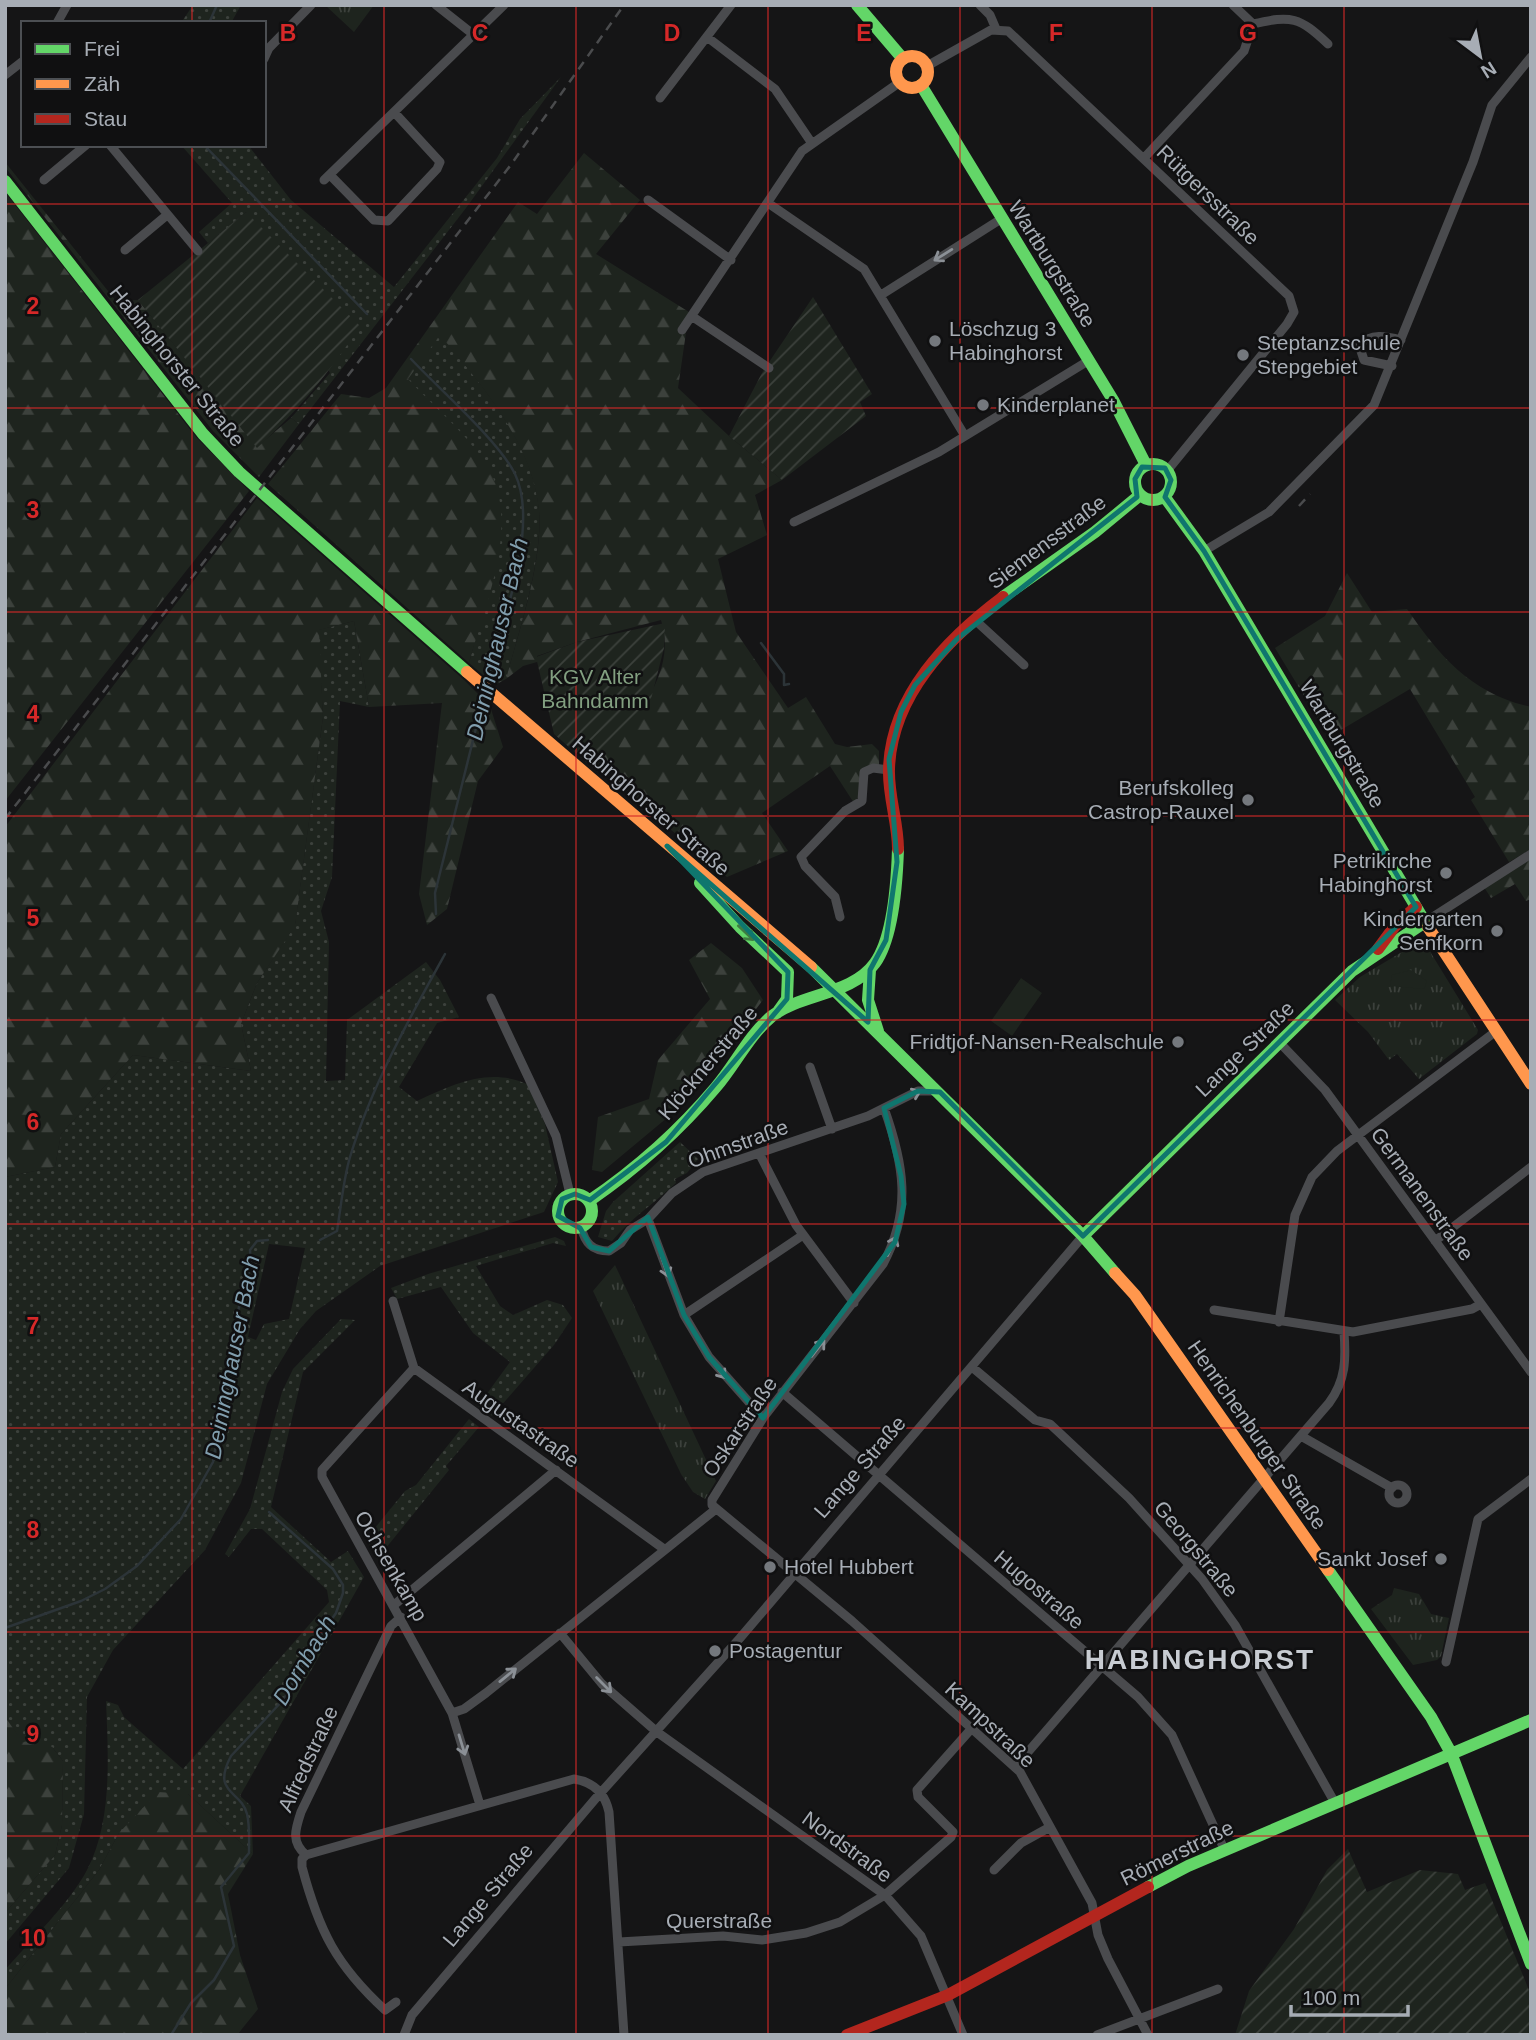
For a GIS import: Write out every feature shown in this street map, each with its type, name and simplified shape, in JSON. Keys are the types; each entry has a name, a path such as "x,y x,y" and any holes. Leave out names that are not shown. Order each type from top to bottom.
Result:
{"main road":[{"path":"857,5 903,59"},
{"path":"917,57 927,66 927,76 921,85 908,88 900,82 896,72 903,59 917,57"},
{"name":"Wartburgstraße","path":"921,85 1132,434 1146,465"},
{"name":"Habinghorster Straße","path":"5,181 203,434 239,472 832,988 1083,1236"},
{"path":"1158,464 1167,471 1171,484 1164,496 1152,500 1140,495 1135,479 1146,465 1158,464"},
{"name":"Siemensstraße","path":"870,970 879,958 886,940 897,862 889,770 892,737 915,685 944,651 976,621 1140,495"},
{"name":"Wartburgstraße","path":"1164,496 1204,551 1424,922 1494,1032 1531,1084"},
{"path":"667,846 740,927 788,972 787,999 777,1013"},
{"name":"Lange Straße","path":"1376,952 1395,926 1416,908"},
{"name":"Lange Straße","path":"1083,1236 1352,971 1376,952 1424,922"},
{"path":"832,988 870,970 868,1000 878,1032"},
{"name":"Klöcknerstraße","path":"589,1201 619,1181 666,1142 718,1085 756,1033 777,1013 832,988"},
{"path":"570,1194 580,1195 589,1201 591,1216 581,1227 567,1226 558,1216 560,1202 570,1194"},
{"name":"Henrichenburger Straße","path":"1083,1236 1142,1304 1406,1680 1451,1753 1531,1964"},
{"name":"Römerstraße","path":"847,2035 948,1995 1188,1866 1531,1720"}],"street":[{"path":"58,21 67,5"},
{"path":"266,55 269,48 311,5"},
{"path":"436,5 474,35"},
{"path":"394,112 440,162 437,169 388,221 374,220 327,177 504,5"},
{"path":"660,98 731,5"},
{"path":"927,66 996,29 980,5"},
{"path":"1233,5 1253,24"},
{"path":"1253,24 1280,18 1299,20 1328,44"},
{"path":"1144,158 1244,51 1253,24"},
{"name":"Rütgersstraße","path":"996,29 1008,31 1289,296 1294,312 1167,471"},
{"path":"707,37 775,89 811,142"},
{"path":"1204,551 1269,512 1374,405 1473,162 1492,105 1531,57"},
{"path":"5,75 21,63"},
{"path":"682,330 811,142 887,94 900,82"},
{"path":"44,180 84,147"},
{"path":"112,147 198,251"},
{"path":"648,201 731,260"},
{"path":"768,202 857,262 881,295 965,436"},
{"path":"125,250 167,215"},
{"path":"881,295 1001,219"},
{"path":"693,317 769,368"},
{"path":"1392,366 1364,360 1359,345 1366,338 1377,336 1401,340"},
{"path":"794,522 892,477 1088,361"},
{"path":"976,621 1024,665"},
{"path":"840,917 835,897 805,866 801,857 845,811 862,801 864,772 873,768 889,770"},
{"path":"1424,922 1531,854"},
{"path":"491,998 556,1136 570,1194"},
{"path":"1279,1322 1292,1227 1303,1193 1320,1167 1494,1032"},
{"name":"Germanenstraße","path":"1279,1042 1325,1090 1531,1372"},
{"path":"810,1067 832,1129"},
{"name":"Ohmstraße","path":"581,1227 591,1247 609,1251 621,1243 629,1230 648,1219 686,1181 832,1129 918,1091 940,1092"},
{"name":"Oskarstraße","path":"452,1713 464,1709 486,1693 716,1509 712,1500 763,1418 883,1264 895,1242 902,1217 898,1148 884,1108"},
{"path":"759,1153 803,1235 852,1301"},
{"path":"1435,1241 1531,1167"},
{"path":"648,1219 684,1315 709,1357 763,1418"},
{"path":"684,1315 803,1235"},
{"name":"Lange Straße","path":"404,2035 412,2015 1083,1236"},
{"path":"393,1301 414,1368"},
{"path":"1214,1310 1344,1332 1458,1312 1481,1304"},
{"path":"1015,1766 1264,1480 1342,1382 1346,1356 1344,1332"},
{"name":"Georgstraße","path":"972,1367 1035,1419 1050,1424 1129,1498 1189,1565 1235,1625 1335,1802"},
{"name":"Augustastraße","path":"414,1368 664,1549"},
{"name":"Ochsenkamp","path":"414,1368 322,1470 328,1492 401,1617 452,1713 480,1805"},
{"name":"Hugostraße","path":"782,1392 1138,1697 1172,1735 1225,1851"},
{"path":"1301,1436 1392,1488"},
{"path":"394,1605 556,1470"},
{"path":"1446,1662 1476,1524 1483,1513 1531,1479"},
{"name":"Kampstraße","path":"716,1509 795,1572 1015,1766 1092,1903 1108,1959 1148,2035"},
{"name":"Alfredstraße","path":"396,2003 385,2010 352,1979 329,1947 319,1926 302,1867 302,1859 306,1856 297,1844 295,1835 301,1812 391,1626 401,1617"},
{"name":"Nordstraße","path":"560,1633 602,1684 657,1732 885,1895 921,1936 963,2035"},
{"name":"Querstraße","path":"618,1942 710,1937 783,1938 841,1922 885,1895 947,1842 953,1832 916,1794 972,1728"},
{"path":"306,1856 574,1779 593,1785 602,1793 609,1812 624,2035"},
{"path":"994,1870 1021,1843 1049,1826"},
{"path":"1097,2035 1218,1989"}],"highlighted area":[{"path":"1142,467 1165,468 1171,480 1165,497 1204,551 1416,907 1083,1236 940,1092 918,1091 884,1108 901,1176 904,1204 895,1242 763,1418 709,1357 684,1315 648,1217 609,1251 591,1247 580,1228 558,1216 562,1199 575,1194 590,1200 666,1142 787,999 788,972 667,846 868,1022 870,970 886,940 897,862 889,759 901,712 915,685 957,639 1137,497 1135,479"}],"green space":[{"path":"193,5 241,5 232,21 182,21"},
{"path":"325,5 374,5 354,32"},
{"path":"561,77 466,208 299,424 291,418 330,373 246,212 208,243 199,232 232,203 183,147 250,147 291,200 394,287 497,158 520,119"},
{"path":"584,153 640,200 596,254 689,312 678,388 729,436 782,480 755,495 767,535 718,559 736,632 788,708 806,697 835,744 847,747 872,744 879,751 879,765 861,769 861,793 854,803 830,766 762,813 788,851 727,877 593,764 635,717 657,681 665,641 661,620 577,642 537,656 537,662 523,666 506,679 534,573 539,531 535,486 527,462 503,416 440,335 408,379 484,461 495,484 501,509 498,561 469,663 268,484 341,394 369,398 386,388 518,202 537,214"},
{"path":"5,162 116,301 138,300 257,447 291,418 299,424 259,477 213,431 5,167"},
{"path":"5,192 196,437 249,491 5,801"},
{"path":"246,212 360,326 313,390 257,448 138,300"},
{"path":"813,297 872,394 860,402 866,416 782,480 729,436 763,371"},
{"path":"440,334 488,394 516,438 535,485 539,510 537,551 529,595 506,679 495,685 469,663 483,610 408,378"},
{"path":"257,498 490,706 503,747 478,781 447,909 427,925 419,894 442,703 369,707 354,621 319,630 323,717 295,926 257,983 241,1024 251,1071 133,1055 61,1134 55,1167 5,1177 5,827"},
{"path":"1347,573 1372,612 1407,609 1432,643 1459,671 1491,693 1531,707 1531,849 1509,862 1471,800 1475,797 1410,689 1329,737 1275,648 1325,616"},
{"path":"354,621 369,707 340,701 332,877 321,911 329,942 326,1081 345,1080 347,1020 426,962 440,980 459,1017 437,1023 399,1087 417,1101 458,1084 485,1077 513,1079 527,1084 545,1124 558,1182 544,1212 380,1266 316,1311 300,1329 267,1384 241,1483 205,1550 113,1650 87,1697 84,1814 69,1868 5,1944 5,1913 55,1855 62,1825 63,1761 52,1747 23,1743 5,1717 5,1177 55,1167 61,1134 133,1055 251,1071 241,1024 257,983 295,925 323,717 318,630","holes":["269,1244 305,1248 289,1319 264,1324 256,1340 248,1337"]},
{"name":"KGV Alter Bahndamm","path":"665,623 664,648 651,699 593,768 554,734 536,657 577,642"},
{"path":"1531,855 1531,899 1526,901 1515,884 1491,898 1482,884"},
{"path":"711,943 742,968 763,1000 680,1107 602,1172 592,1170 598,1117 649,1099 658,1060 710,999 689,960"},
{"path":"1417,943 1426,945 1478,1030 1477,1034 1419,1079 1397,1054 1389,1060 1368,1032 1335,1000 1360,977"},
{"path":"1411,970 1427,981 1424,989 1390,986 1392,975"},
{"path":"1021,978 1042,993 1012,1036 991,1021"},
{"path":"680,1142 698,1159 687,1173 675,1179 676,1183 612,1241 598,1237 606,1211 613,1202"},
{"path":"555,1237 564,1241 566,1246 553,1243 476,1266 500,1306 513,1315 547,1300 563,1305 572,1318 554,1345 492,1416 478,1406 510,1362 473,1333 441,1287 397,1299 391,1288 428,1274"},
{"path":"615,1265 716,1481 705,1499 693,1492 681,1474 593,1291"},
{"path":"341,1319 355,1320 303,1372 271,1507 331,1562 348,1551 364,1577 240,1796 251,1806 253,1854 188,1794 119,1833 99,1870 5,1989 5,1970 70,1896 87,1870 95,1851 107,1787 106,1701 118,1705 124,1717 183,1769 329,1602 327,1590 262,1529 251,1529 229,1557 225,1554 250,1509 282,1392 293,1369"},
{"path":"469,1419 479,1427 446,1466 449,1470 377,1559 366,1539 405,1491 416,1485"},
{"path":"1394,1588 1419,1594 1431,1614 1449,1618 1441,1656 1437,1660 1413,1665 1371,1609 1392,1595"},
{"path":"5,1717 23,1742 40,1739 52,1747 63,1761 62,1825 55,1855 5,1913"},
{"path":"158,1792 188,1794 253,1854 228,1894 240,1955 258,2009 237,2035 5,2035 5,1989 99,1870 119,1833"},
{"path":"1348,1849 1367,1892 1420,1870 1458,1874 1465,1890 1485,1883 1531,1995 1531,2035 1235,2035 1249,1991 1294,1929 1327,1870"}],"waterway":[{"name":"Deininghauser Bach","path":"210,21 217,5"},
{"name":"Deininghauser Bach","path":"206,147 367,314"},
{"name":"Deininghauser Bach","path":"411,359 496,446 515,474 522,496 523,521 516,577 487,682"},
{"path":"761,643 784,674 784,685 789,684"},
{"name":"Deininghauser Bach","path":"436,914 435,893 484,696"},
{"name":"Deininghauser Bach","path":"320,1240 337,1231 348,1166 369,1104 405,1028 445,954"},
{"name":"Deininghauser Bach","path":"5,1628 81,1601 105,1589 137,1566 181,1519 213,1462 234,1343 239,1331 238,1312 244,1281 251,1269 250,1250 257,1241 268,1240"},
{"name":"Dornbach","path":"171,2035 191,2003 214,1980 234,1946 221,1887 249,1853 249,1828 244,1806 226,1785 226,1768 231,1756 284,1699 313,1646 336,1613 343,1593 343,1585 333,1569 269,1512"}],"railway":[{"path":"5,819 510,166 624,5"},
{"path":"1299,506 1310,494"}],"traffic: fast":[{"path":"857,5 903,59"},
{"path":"921,85 1113,400 1146,465"},
{"path":"5,181 203,434 239,472 467,672"},
{"path":"1153,464 1166,469 1171,482 1166,495 1153,500 1140,495 1135,482 1140,469 1153,464"},
{"path":"1003,597 1095,532 1140,495"},
{"path":"1164,496 1204,551 1428,927"},
{"path":"589,1201 640,1162 687,1119 723,1078 756,1032 772,1016 784,1008 853,982 875,963 890,924 898,849"},
{"path":"700,883 740,927 788,972 787,999 777,1013"},
{"path":"1083,1236 1352,971 1425,922"},
{"path":"811,967 1083,1236 1115,1273"},
{"path":"870,970 868,1000 878,1031"},
{"path":"575,1194 587,1199 592,1211 587,1223 575,1228 563,1223 558,1211 563,1199 575,1194"},
{"path":"1328,1570 1431,1717 1451,1753 1531,1964"},
{"path":"1148,1887 1188,1866 1531,1720"}],"traffic: slow":[{"path":"912,56 923,61 928,72 923,83 912,88 901,83 896,72 901,61 912,56"},
{"path":"467,672 811,967"},
{"path":"1428,927 1531,1084"},
{"path":"1115,1273 1135,1295 1328,1570"}],"traffic: jam":[{"path":"898,849 889,769 892,742 900,717 911,694 943,651 962,631 1003,597"},
{"path":"1378,949 1395,926 1416,907"},
{"path":"847,2035 948,1995 1148,1887"}],"place":[{"name":"Löschzug 3 Habinghorst","path":"935,341"},
{"name":"Steptanzschule Stepgebiet","path":"1243,355"},
{"name":"Kinderplanet","path":"983,405"},
{"name":"Berufskolleg Castrop-Rauxel","path":"1248,800"},
{"name":"Petrikirche Habinghorst","path":"1446,873"},
{"name":"Kindergarten Senfkorn","path":"1497,931"},
{"name":"Fridtjof-Nansen-Realschule","path":"1178,1042"},
{"name":"Sankt Josef","path":"1441,1559"},
{"name":"Hotel Hubbert","path":"770,1567"},
{"name":"Postagentur","path":"715,1651"}],"district":[{"name":"HABINGHORST","path":"1200,1659"}]}
